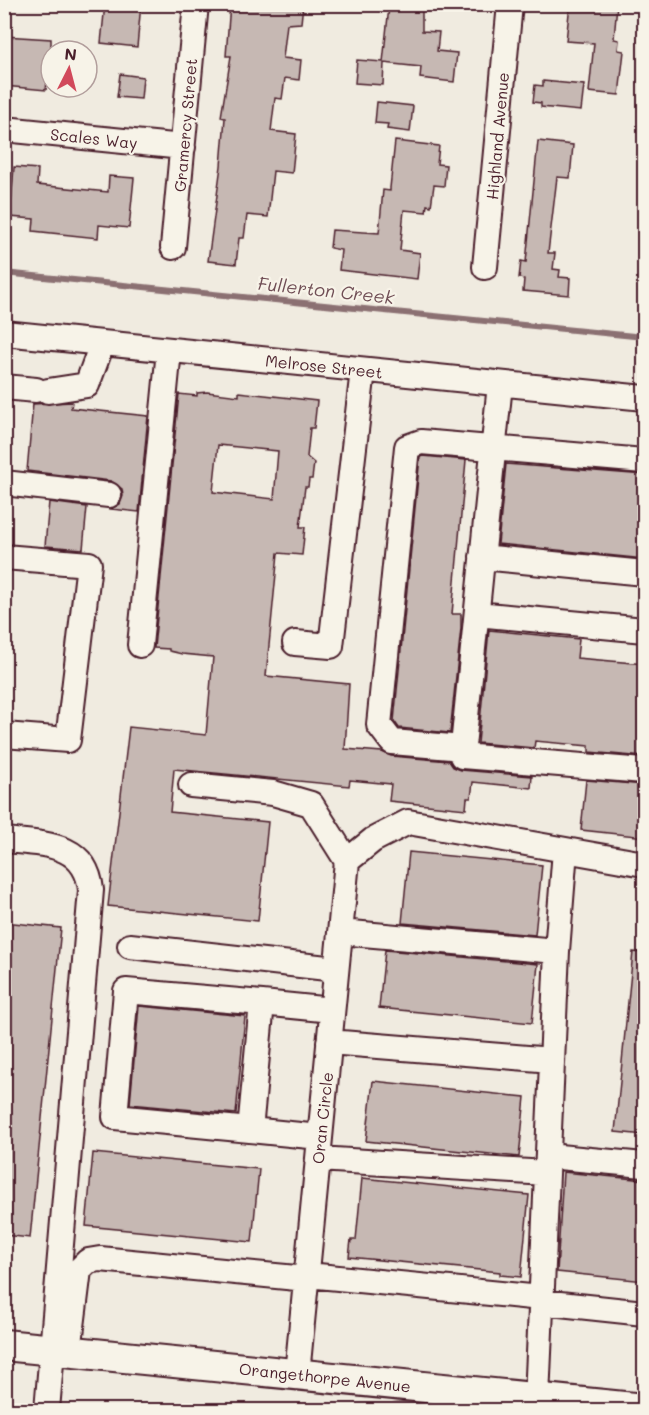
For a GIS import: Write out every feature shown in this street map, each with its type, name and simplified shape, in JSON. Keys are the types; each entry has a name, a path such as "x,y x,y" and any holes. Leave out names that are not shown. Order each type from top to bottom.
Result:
{"main road":[{"name":"Orangethorpe Avenue","path":"4,1345 297,1374 540,1402 645,1409"}],"street":[{"name":"Gramercy Street","path":"173,246 196,4"},
{"name":"Highland Avenue","path":"485,267 510,4"},
{"name":"Scales Way","path":"4,129 183,147"},
{"name":"Melrose Street","path":"4,333 645,398"},
{"path":"4,387 42,391 87,385 102,344"},
{"path":"140,645 170,350"},
{"path":"295,643 331,646 363,370"},
{"path":"500,384 462,756 645,771"},
{"path":"463,748 392,742 380,725 404,454 407,447 421,442 645,461"},
{"path":"4,483 108,495"},
{"path":"4,557 89,564 68,740 4,735"},
{"path":"482,557 645,573"},
{"path":"477,614 645,630"},
{"path":"191,785 273,793 311,804 347,861 373,840 408,822 645,864"},
{"path":"4,840 49,844 66,849 90,874 91,890 61,1350"},
{"path":"540,1402 541,1300 557,951 565,850"},
{"name":"Oran Circle","path":"297,1374 347,861"},
{"path":"340,932 557,951"},
{"path":"130,946 336,969"},
{"path":"332,1010 126,991 115,1117 250,1130 319,1148 548,1165 645,1165"},
{"path":"250,1130 262,1003"},
{"path":"329,1042 552,1060"},
{"path":"47,1410 80,1270 88,1261 100,1259 541,1300 645,1313"}],"building":[{"path":"105,4 141,4 137,47 101,43"},
{"path":"230,4 303,4 301,23 287,24 283,58 301,60 299,80 285,78 282,99 275,98 271,131 296,134 292,173 273,171 268,217 247,215 244,238 239,238 236,264 208,261 221,166 225,118 221,117 231,56 226,56"},
{"path":"570,4 617,4 614,39 619,40 618,50 624,51 619,95 589,92 594,43 566,41"},
{"path":"389,7 422,10 422,31 439,32 437,51 457,53 454,82 420,78 421,67 384,63 383,85 355,83 357,60 383,62"},
{"path":"4,36 51,39 39,39 39,89 4,86"},
{"path":"120,74 143,77 141,99 117,97"},
{"path":"543,81 584,85 581,111 541,107 541,103 533,102 535,85 543,86"},
{"path":"377,102 413,106 410,132 387,129 388,124 375,123"},
{"path":"395,141 439,146 437,164 446,165 444,186 434,185 431,206 427,205 426,212 404,210 400,250 420,253 417,279 339,270 341,250 330,248 332,230 379,233 383,190 390,191"},
{"path":"538,141 573,145 570,178 557,177 548,253 555,253 553,269 560,270 559,277 570,278 569,295 523,291 524,279 519,278 521,261 526,262"},
{"path":"14,167 38,169 37,185 108,192 109,176 134,178 129,228 99,225 98,238 33,231 34,219 10,217"},
{"path":"239,392 317,401 314,428 310,428 307,457 314,463 312,479 309,479 308,487 305,487 300,527 305,527 302,555 278,553 266,676 349,684 345,749 449,761 453,767 461,770 532,776 531,788 473,782 471,798 467,798 466,809 389,801 391,784 350,780 349,786 174,769 170,812 268,822 258,921 108,906 129,727 206,735 213,657 154,648 179,394 197,396 197,393 239,396","holes":["218,445 278,451 274,499 213,492"]},
{"path":"72,402 71,408 148,416 139,512 111,509 120,504 123,496 122,489 111,481 27,471 33,404"},
{"path":"420,457 466,460 452,614 461,614 461,628 450,733 399,728 394,721"},
{"path":"506,464 645,475 645,559 498,544"},
{"path":"49,502 87,507 83,549 45,546"},
{"path":"489,630 579,639 577,658 645,664 645,757 589,752 589,746 535,741 534,748 478,743"},
{"path":"586,780 645,785 645,837 581,830"},
{"path":"409,852 542,865 535,935 402,923"},
{"path":"4,922 61,928 30,1238 4,1235"},
{"path":"385,950 538,964 532,1023 379,1008"},
{"path":"633,952 645,953 645,1135 615,1132"},
{"path":"139,1006 245,1016 236,1114 130,1104"},
{"path":"373,1081 525,1097 519,1157 366,1141"},
{"path":"93,1153 259,1169 252,1242 86,1226"},
{"path":"563,1172 645,1180 645,1281 557,1272"},
{"path":"362,1178 529,1195 521,1277 500,1275 500,1272 349,1257 351,1240 356,1240"}],"waterway":[{"name":"Fullerton Creek","path":"4,273 644,337"}]}
